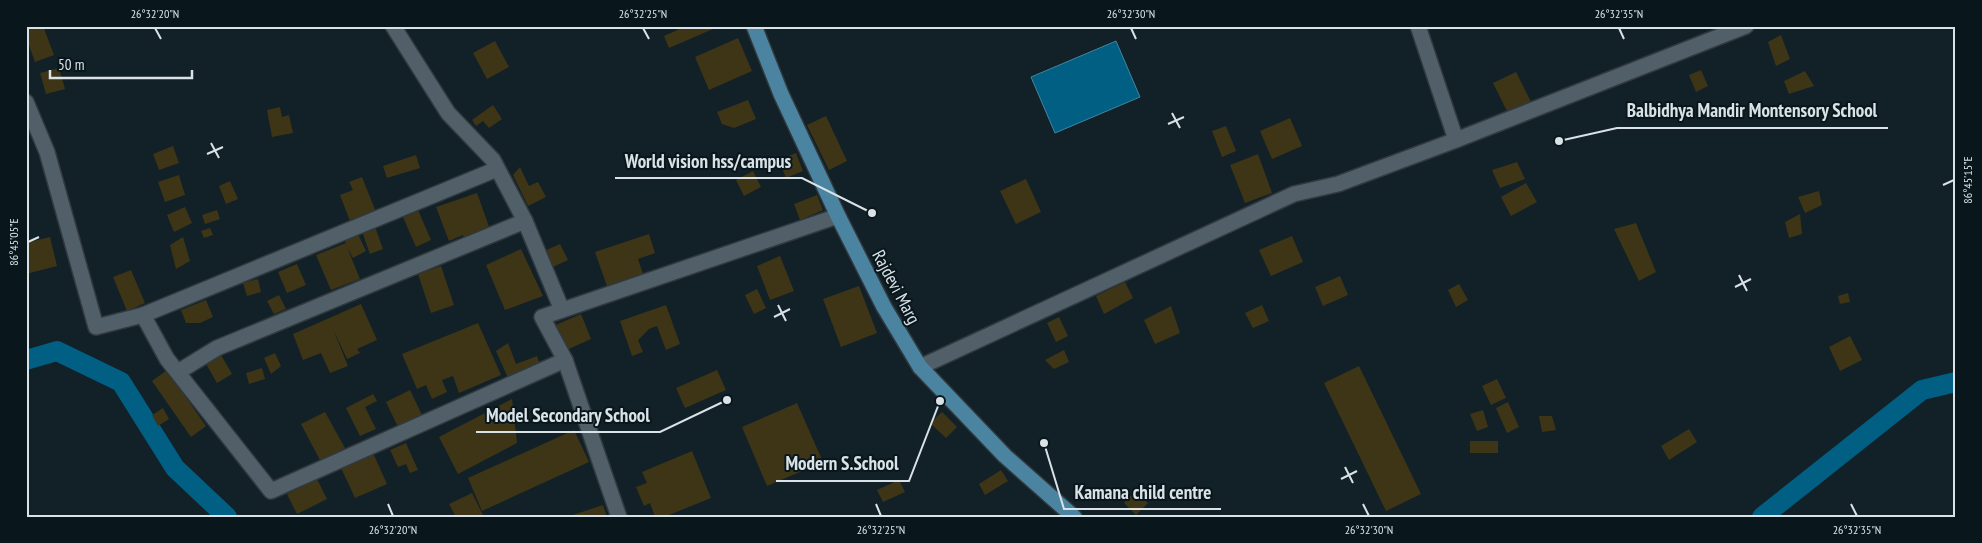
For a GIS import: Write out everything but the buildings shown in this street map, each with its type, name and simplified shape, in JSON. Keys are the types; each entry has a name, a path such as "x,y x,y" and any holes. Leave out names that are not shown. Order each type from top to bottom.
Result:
{"main road":[{"name":"Rajdevi Marg","path":"754,26 782,94 838,216 884,307 920,367 1066,515"}],"street":[{"path":"393,26 448,113 493,160 525,222 562,310"},
{"path":"1418,26 1456,140"},
{"path":"920,367 1294,194 1338,184 1456,140 1746,26"},
{"path":"26,102 47,152 96,326 143,315 497,169"},
{"path":"619,517 565,360 542,317 838,216"},
{"path":"178,372 217,348 525,222"},
{"path":"143,315 167,359 271,491 565,360"}],"water":[{"path":"1116,41 1140,97 1055,133 1031,77"}],"waterway":[{"path":"26,360 57,351 121,382 175,468 227,517"},
{"path":"1762,517 1922,390 1956,382"}],"place":[{"name":"Balbidhya Mandir Montensory School","path":"1559,141"},
{"name":"World vision hss/campus","path":"872,213"},
{"name":"Model Secondary School","path":"727,400"},
{"name":"Modern S.School","path":"940,401"},
{"name":"Kamana child centre","path":"1044,443"}]}
